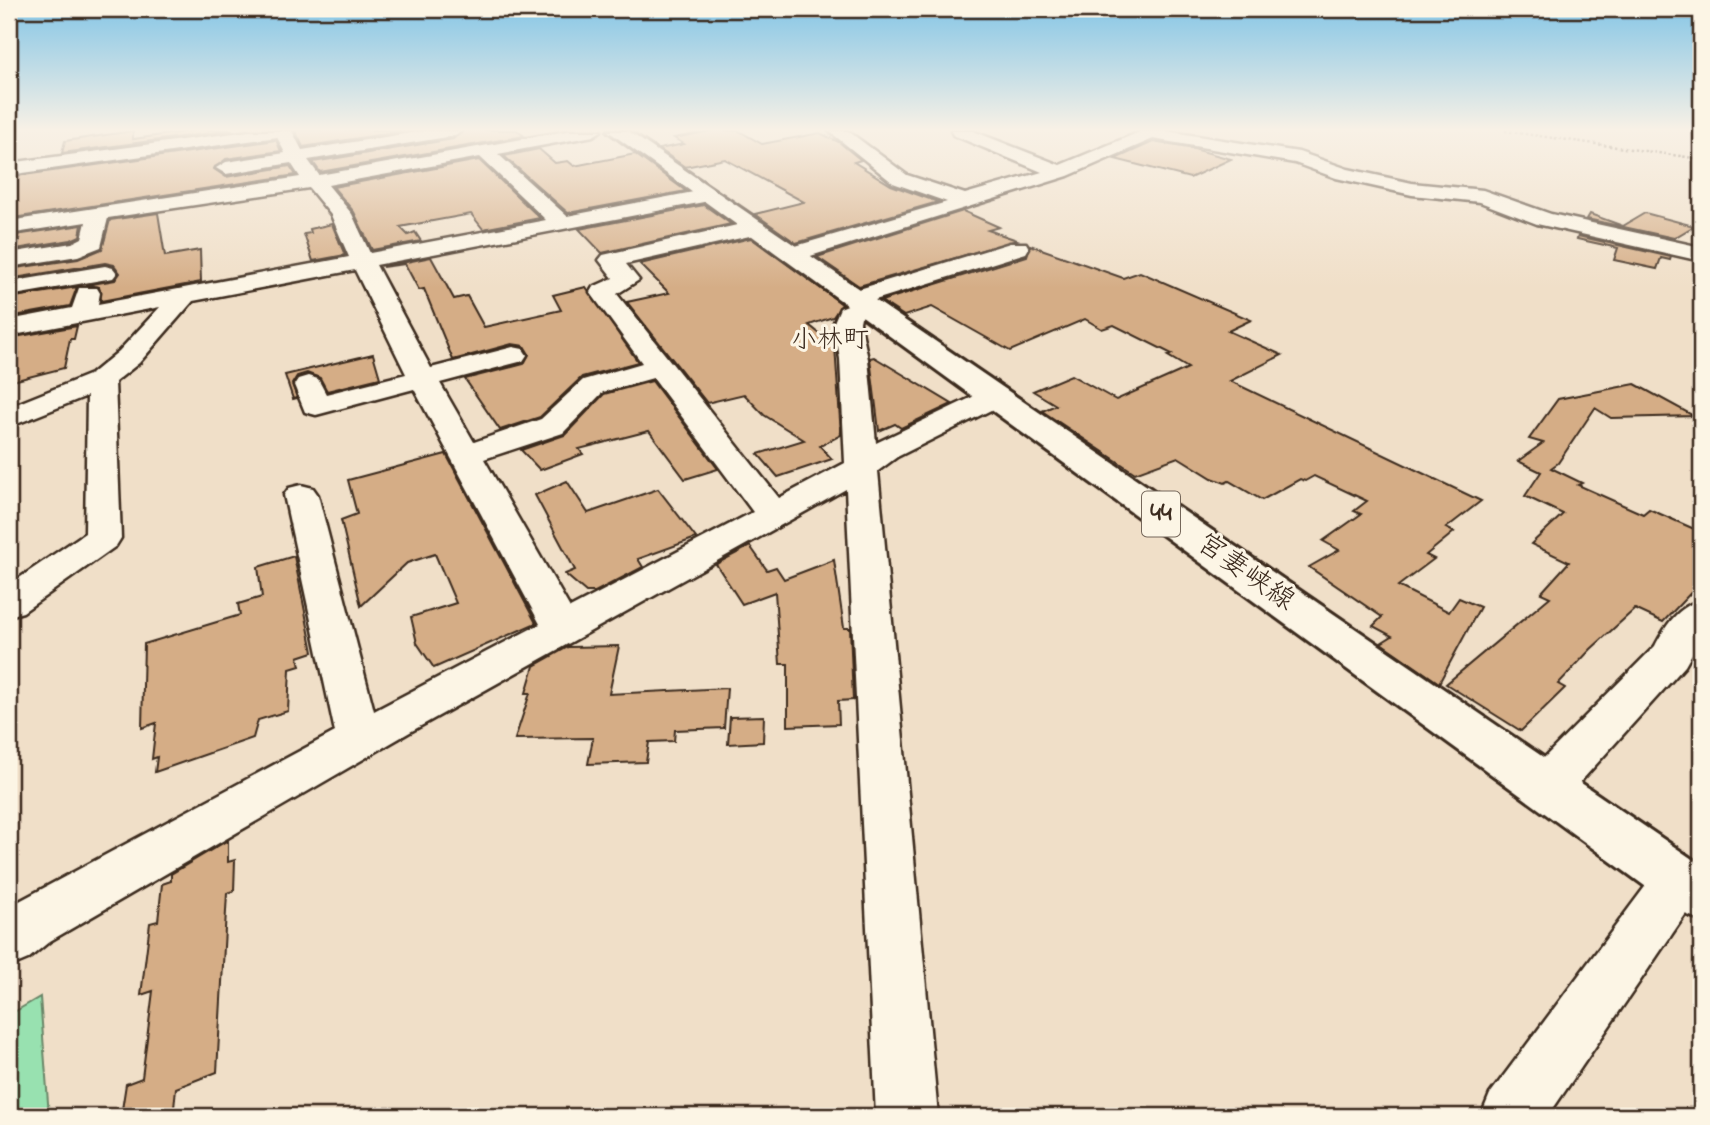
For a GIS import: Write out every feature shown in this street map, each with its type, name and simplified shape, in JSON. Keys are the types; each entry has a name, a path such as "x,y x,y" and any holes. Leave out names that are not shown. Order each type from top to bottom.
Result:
{"main road":[{"name":"宮妻峡線","path":"692,184 1691,888"}],"street":[{"path":"156,184 159,206"},
{"path":"9,227 298,184"},
{"path":"316,184 341,214 387,314 468,454 563,629"},
{"path":"519,184 562,223"},
{"path":"793,254 968,202 915,184"},
{"path":"964,201 1023,184"},
{"path":"1387,184 1412,189 1483,196 1545,219 1701,254"},
{"path":"9,328 89,302 185,295 709,195"},
{"path":"51,221 54,197"},
{"path":"9,260 78,249 93,242 98,214"},
{"path":"755,228 611,260 627,280 602,292 774,515"},
{"path":"907,1116 854,359 847,322 849,313 861,302 1018,248"},
{"path":"9,289 105,273"},
{"path":"9,433 21,413 101,380 129,357 185,295"},
{"path":"308,385 316,406 513,355"},
{"path":"468,454 552,426 593,386 659,367"},
{"path":"9,603 103,538 101,380"},
{"path":"9,941 32,923 359,740 861,468 886,450 995,397"},
{"path":"301,495 359,740"},
{"path":"1546,786 1671,654 1681,634 1701,614"},
{"path":"1512,1116 1691,888"}],"green space":[{"path":"40,997 49,1116 9,1116 9,1015"}],"building":[{"path":"9,184 240,184 13,218 17,202 12,203 14,193 9,194"},
{"path":"352,184 504,184 540,218 483,229 471,214 400,227 408,235 415,232 421,241 372,250 354,212 333,187"},
{"path":"535,184 676,184 686,191 568,213"},
{"path":"770,184 889,184 938,202 796,243 755,214 804,202"},
{"path":"704,205 731,224 602,253 579,229"},
{"path":"963,211 999,227 988,230 1017,240 859,286 817,257"},
{"path":"158,213 165,256 200,250 201,282 101,301 99,287 86,285 115,280 120,273 114,265 105,263 9,279 9,269 78,259 102,249 110,220"},
{"path":"1645,213 1694,226 1674,238 1587,219 1590,214 1623,226"},
{"path":"332,224 345,255 313,261 304,234 311,233 310,229"},
{"path":"82,225 80,236 71,240 16,249 20,239 9,241 9,236"},
{"path":"1578,236 1671,257 1670,260 1661,258 1657,269 1614,260 1618,248 1577,239"},
{"path":"751,238 842,304 833,317 809,325 835,346 841,435 820,446 832,459 778,477 758,454 804,440 764,415 744,394 707,403 627,302 669,293 640,264"},
{"path":"1030,245 1123,278 1140,272 1251,320 1228,331 1282,355 1230,381 1481,501 1446,528 1454,532 1426,555 1434,559 1398,586 1449,612 1459,598 1480,607 1439,683 1381,643 1392,636 1373,626 1382,617 1309,567 1339,550 1323,541 1361,514 1354,511 1367,501 1314,476 1305,481 1300,479 1262,500 1229,481 1225,483 1212,478 1178,457 1135,473 1042,411 1056,405 1033,391 1071,375 1116,400 1188,368 1168,356 1172,354 1114,325 1102,329 1085,319 1010,351 932,307 904,316 881,301 1027,256"},
{"path":"431,257 454,299 467,296 484,327 561,310 553,295 586,287 638,362 582,377 540,417 500,430 465,379 524,364 529,354 524,346 512,344 453,360 424,289 419,290 405,264 382,267"},
{"path":"77,287 70,306 9,317 9,298"},
{"path":"77,326 74,339 70,339 64,368 9,382 9,338"},
{"path":"373,354 380,378 327,391 320,378 307,373 297,376 292,384 297,398 293,399 285,375"},
{"path":"874,357 952,404 901,428 895,424 879,431 870,358"},
{"path":"652,381 718,469 685,479 649,431 579,449 583,454 540,470 521,450 565,435 604,394"},
{"path":"1635,384 1694,416 1611,418 1595,408 1558,463 1551,468 1582,483 1578,485 1643,514 1649,509 1701,532 1701,582 1663,622 1635,609 1558,684 1565,688 1521,731 1446,684 1550,597 1541,593 1569,562 1531,544 1563,514 1525,496 1541,472 1518,461 1543,443 1529,439 1558,399"},
{"path":"446,454 536,623 434,668 417,643 411,617 456,603 435,554 407,563 361,606 341,520 357,514 348,480"},
{"path":"567,481 588,513 658,489 696,538 638,559 643,567 595,592 586,592 565,574 575,570 535,495"},
{"path":"750,546 767,570 776,567 784,579 834,560 844,628 850,628 853,700 838,701 839,724 788,726 788,664 780,664 775,592 742,604 716,564"},
{"path":"294,556 313,652 298,657 300,666 290,669 288,711 258,720 253,738 155,772 157,757 152,759 156,723 142,728 144,644 240,615 238,604 262,597 258,567"},
{"path":"619,646 609,694 727,688 724,728 675,730 674,741 649,742 646,762 588,764 593,738 515,739 530,693 526,693 534,666 568,647"},
{"path":"764,716 763,742 728,744 730,717"},
{"path":"228,840 228,862 235,860 234,891 227,893 217,1072 176,1088 174,1108 152,1116 121,1116 126,1084 142,1078 153,991 141,995 150,923 158,921 162,884 171,881 171,874"}],"district":[{"name":"小林町","path":"830,341"}]}
